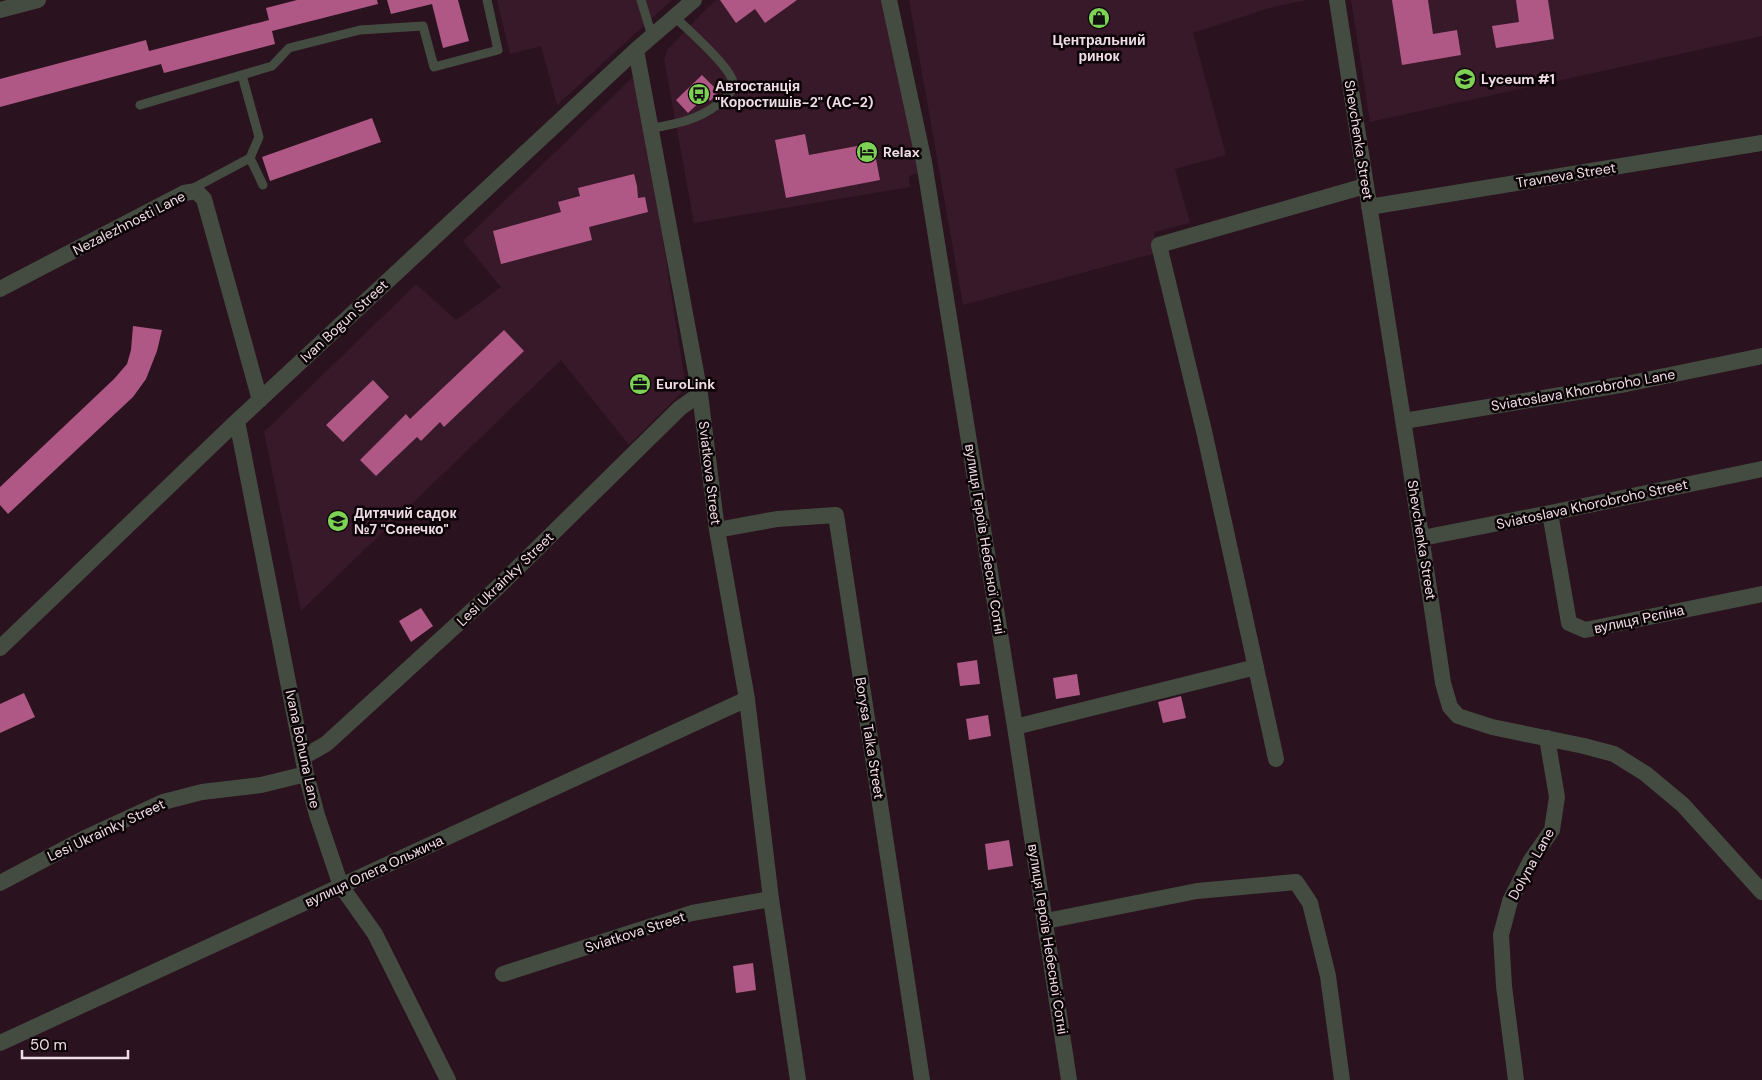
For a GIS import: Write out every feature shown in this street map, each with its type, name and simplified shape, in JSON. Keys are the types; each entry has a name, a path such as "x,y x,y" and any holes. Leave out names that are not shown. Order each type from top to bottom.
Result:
{"street":[{"path":"0,10 38,0"},
{"name":"Ivan Bogun Street","path":"0,648 237,421 636,50 694,0"},
{"name":"вулиця Героїв Небесної Сотні","path":"890,0 924,162 1046,921 1069,1080"},
{"name":"Shevchenka Street","path":"1337,0 1404,421 1443,682 1450,707 1458,716 1492,727 1614,754 1646,774 1683,805 1762,892"},
{"name":"Sviatkova Street","path":"636,50 700,394 717,530 747,699 771,899 798,1080"},
{"name":"Travneva Street","path":"1369,207 1762,144"},
{"path":"1276,759 1204,432 1158,245 1366,186"},
{"name":"Nezalezhnosti Lane","path":"0,290 184,193 196,191 204,198 260,400"},
{"name":"Sviatoslava Khorobroho Lane","path":"1404,421 1626,384 1762,356"},
{"name":"Lesi Ukrainky Street","path":"303,757 326,744 491,594 680,408 700,394"},
{"name":"Ivana Bohuna Lane","path":"237,421 306,774 317,814 341,886 376,934 448,1080"},
{"name":"Sviatoslava Khorobroho Street","path":"1422,538 1762,469"},
{"name":"вулиця Рєпіна","path":"1550,513 1568,623 1585,630 1762,594"},
{"name":"Borysa Talka Street","path":"717,530 777,519 836,515 922,1080"},
{"path":"1015,727 1256,667"},
{"name":"вулиця Олега Ольжича","path":"0,1043 747,699"},
{"name":"Dolyna Lane","path":"1516,1080 1504,986 1501,935 1510,901 1531,860 1552,830 1557,797 1547,738"},
{"name":"Lesi Ukrainky Street","path":"0,883 83,839 163,802 202,792 261,785 306,774"},
{"path":"1046,921 1198,890 1296,882 1310,903 1328,976 1342,1080"},
{"name":"Sviatkova Street","path":"503,974 692,913 771,899"}],"lane":[{"path":"140,105 272,66 289,48 360,30 423,26 434,67 498,50 487,0"},
{"path":"641,0 652,36"},
{"path":"650,129 690,119 720,102 733,89 732,79 721,63 675,17"},
{"path":"184,193 250,158 259,136 242,75"},
{"path":"250,158 263,185"}],"shaded area":[{"path":"497,0 672,0 557,105 541,46 510,54"},
{"path":"717,0 886,0 918,173 909,176 910,187 694,223 664,59 668,49"},
{"path":"909,0 1307,0 1273,7 1193,33 1226,155 1175,169 1190,223 1154,232 1156,253 963,305"},
{"name":"Lyceum #1","path":"1351,0 1762,0 1762,36 1370,122"},
{"path":"637,73 686,388 629,445 561,360 301,611 264,432 416,284 456,320 501,287 463,241"}],"building":[{"path":"297,0 377,0 378,4 272,31 275,44 164,73 161,64 0,107 0,79 146,40 149,51 269,20 266,8"},
{"path":"387,0 431,0 432,4 391,14"},
{"path":"431,0 458,0 469,41 443,48"},
{"path":"720,0 797,0 765,23 755,9 736,23"},
{"path":"1392,0 1428,0 1433,34 1457,30 1461,55 1402,65"},
{"path":"1516,0 1548,0 1554,39 1496,48 1492,26 1519,22"},
{"name":"Автостанція \"Коростишів-2\" (АС-2)","path":"702,75 719,92 710,101 706,96 688,113 676,100"},
{"path":"372,118 381,142 270,181 262,157"},
{"path":"805,134 809,155 873,143 880,180 786,198 775,140"},
{"path":"634,174 638,198 645,197 648,212 589,227 592,240 501,264 493,231 561,212 558,202 580,196 578,188"},
{"path":"133,326 162,330 157,351 146,379 133,397 8,514 0,505 0,487 114,379 127,364 131,350"},
{"path":"504,330 524,351 444,427 440,422 421,441 417,437 376,476 360,460 406,414 410,419"},
{"path":"373,380 389,397 343,442 326,425"},
{"path":"421,608 433,626 411,642 399,621"},
{"path":"977,660 980,684 960,686 957,663"},
{"path":"1077,674 1080,695 1056,699 1053,678"},
{"path":"24,693 35,717 0,733 0,704"},
{"path":"1181,696 1186,718 1163,723 1158,702"},
{"path":"988,715 991,736 969,740 966,719"},
{"path":"1009,840 1013,866 988,870 985,844"},
{"path":"753,963 756,990 736,993 733,966"}],"place":[{"name":"Центральний ринок","path":"1099,18"},
{"name":"Lyceum #1","path":"1465,79"},
{"name":"Автостанція \"Коростишів-2\" (АС-2)","path":"699,94"},
{"name":"Relax","path":"867,152"},
{"name":"EuroLink","path":"640,384"},
{"name":"Дитячий садок №7 \"Сонечко\"","path":"338,521"}]}
